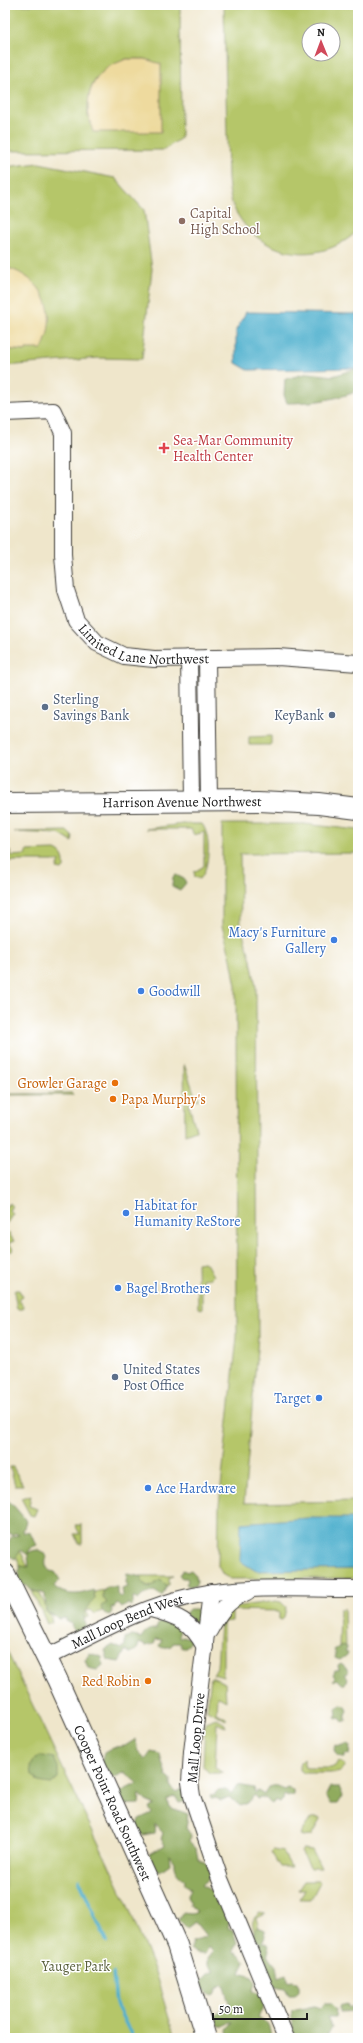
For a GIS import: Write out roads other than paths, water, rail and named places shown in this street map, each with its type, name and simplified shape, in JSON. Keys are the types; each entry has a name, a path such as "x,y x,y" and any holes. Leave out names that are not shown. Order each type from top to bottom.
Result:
{"main road":[{"name":"Harrison Avenue Northwest","path":"5,803 200,801 288,802 358,809"},
{"name":"Cooper Point Road Southwest","path":"5,1574 47,1657 177,1945 206,2038"}],"street":[{"name":"Limited Lane Northwest","path":"5,413 53,411 63,433 63,555 66,590 76,620 97,643 124,656 154,659 278,657 358,663"},
{"path":"190,658 200,801"},
{"path":"200,801 207,658"},
{"path":"211,1592 358,1589"},
{"path":"151,1609 169,1614 185,1621 205,1641 223,1608 236,1596 251,1590"},
{"name":"Mall Loop Bend West","path":"47,1657 171,1601 211,1592"},
{"name":"Mall Loop Drive","path":"211,1592 192,1759 190,1782 192,1796 218,1874 286,2038"}],"water":[{"path":"246,312 358,314 358,368 248,370 236,363 236,330"},
{"path":"307,1518 358,1518 358,1569 256,1571 240,1561 241,1523"}],"waterway":[{"path":"79,1880 107,1942"},
{"path":"113,1973 116,2004 133,2038"}],"place":[{"name":"Capital High School","path":"182,221"},
{"name":"Sea-Mar Community Health Center","path":"164,448"},
{"name":"Sterling Savings Bank","path":"45,707"},
{"name":"KeyBank","path":"332,715"},
{"name":"Macy's Furniture Gallery","path":"334,940"},
{"name":"Goodwill","path":"141,991"},
{"name":"Growler Garage","path":"115,1083"},
{"name":"Papa Murphy's","path":"113,1099"},
{"name":"Habitat for Humanity ReStore","path":"126,1213"},
{"name":"Bagel Brothers","path":"118,1288"},
{"name":"United States Post Office","path":"115,1377"},
{"name":"Target","path":"319,1398"},
{"name":"Ace Hardware","path":"148,1488"},
{"name":"Red Robin","path":"148,1681"}],"park label":[{"name":"Yauger Park","path":"76,1966"}]}
